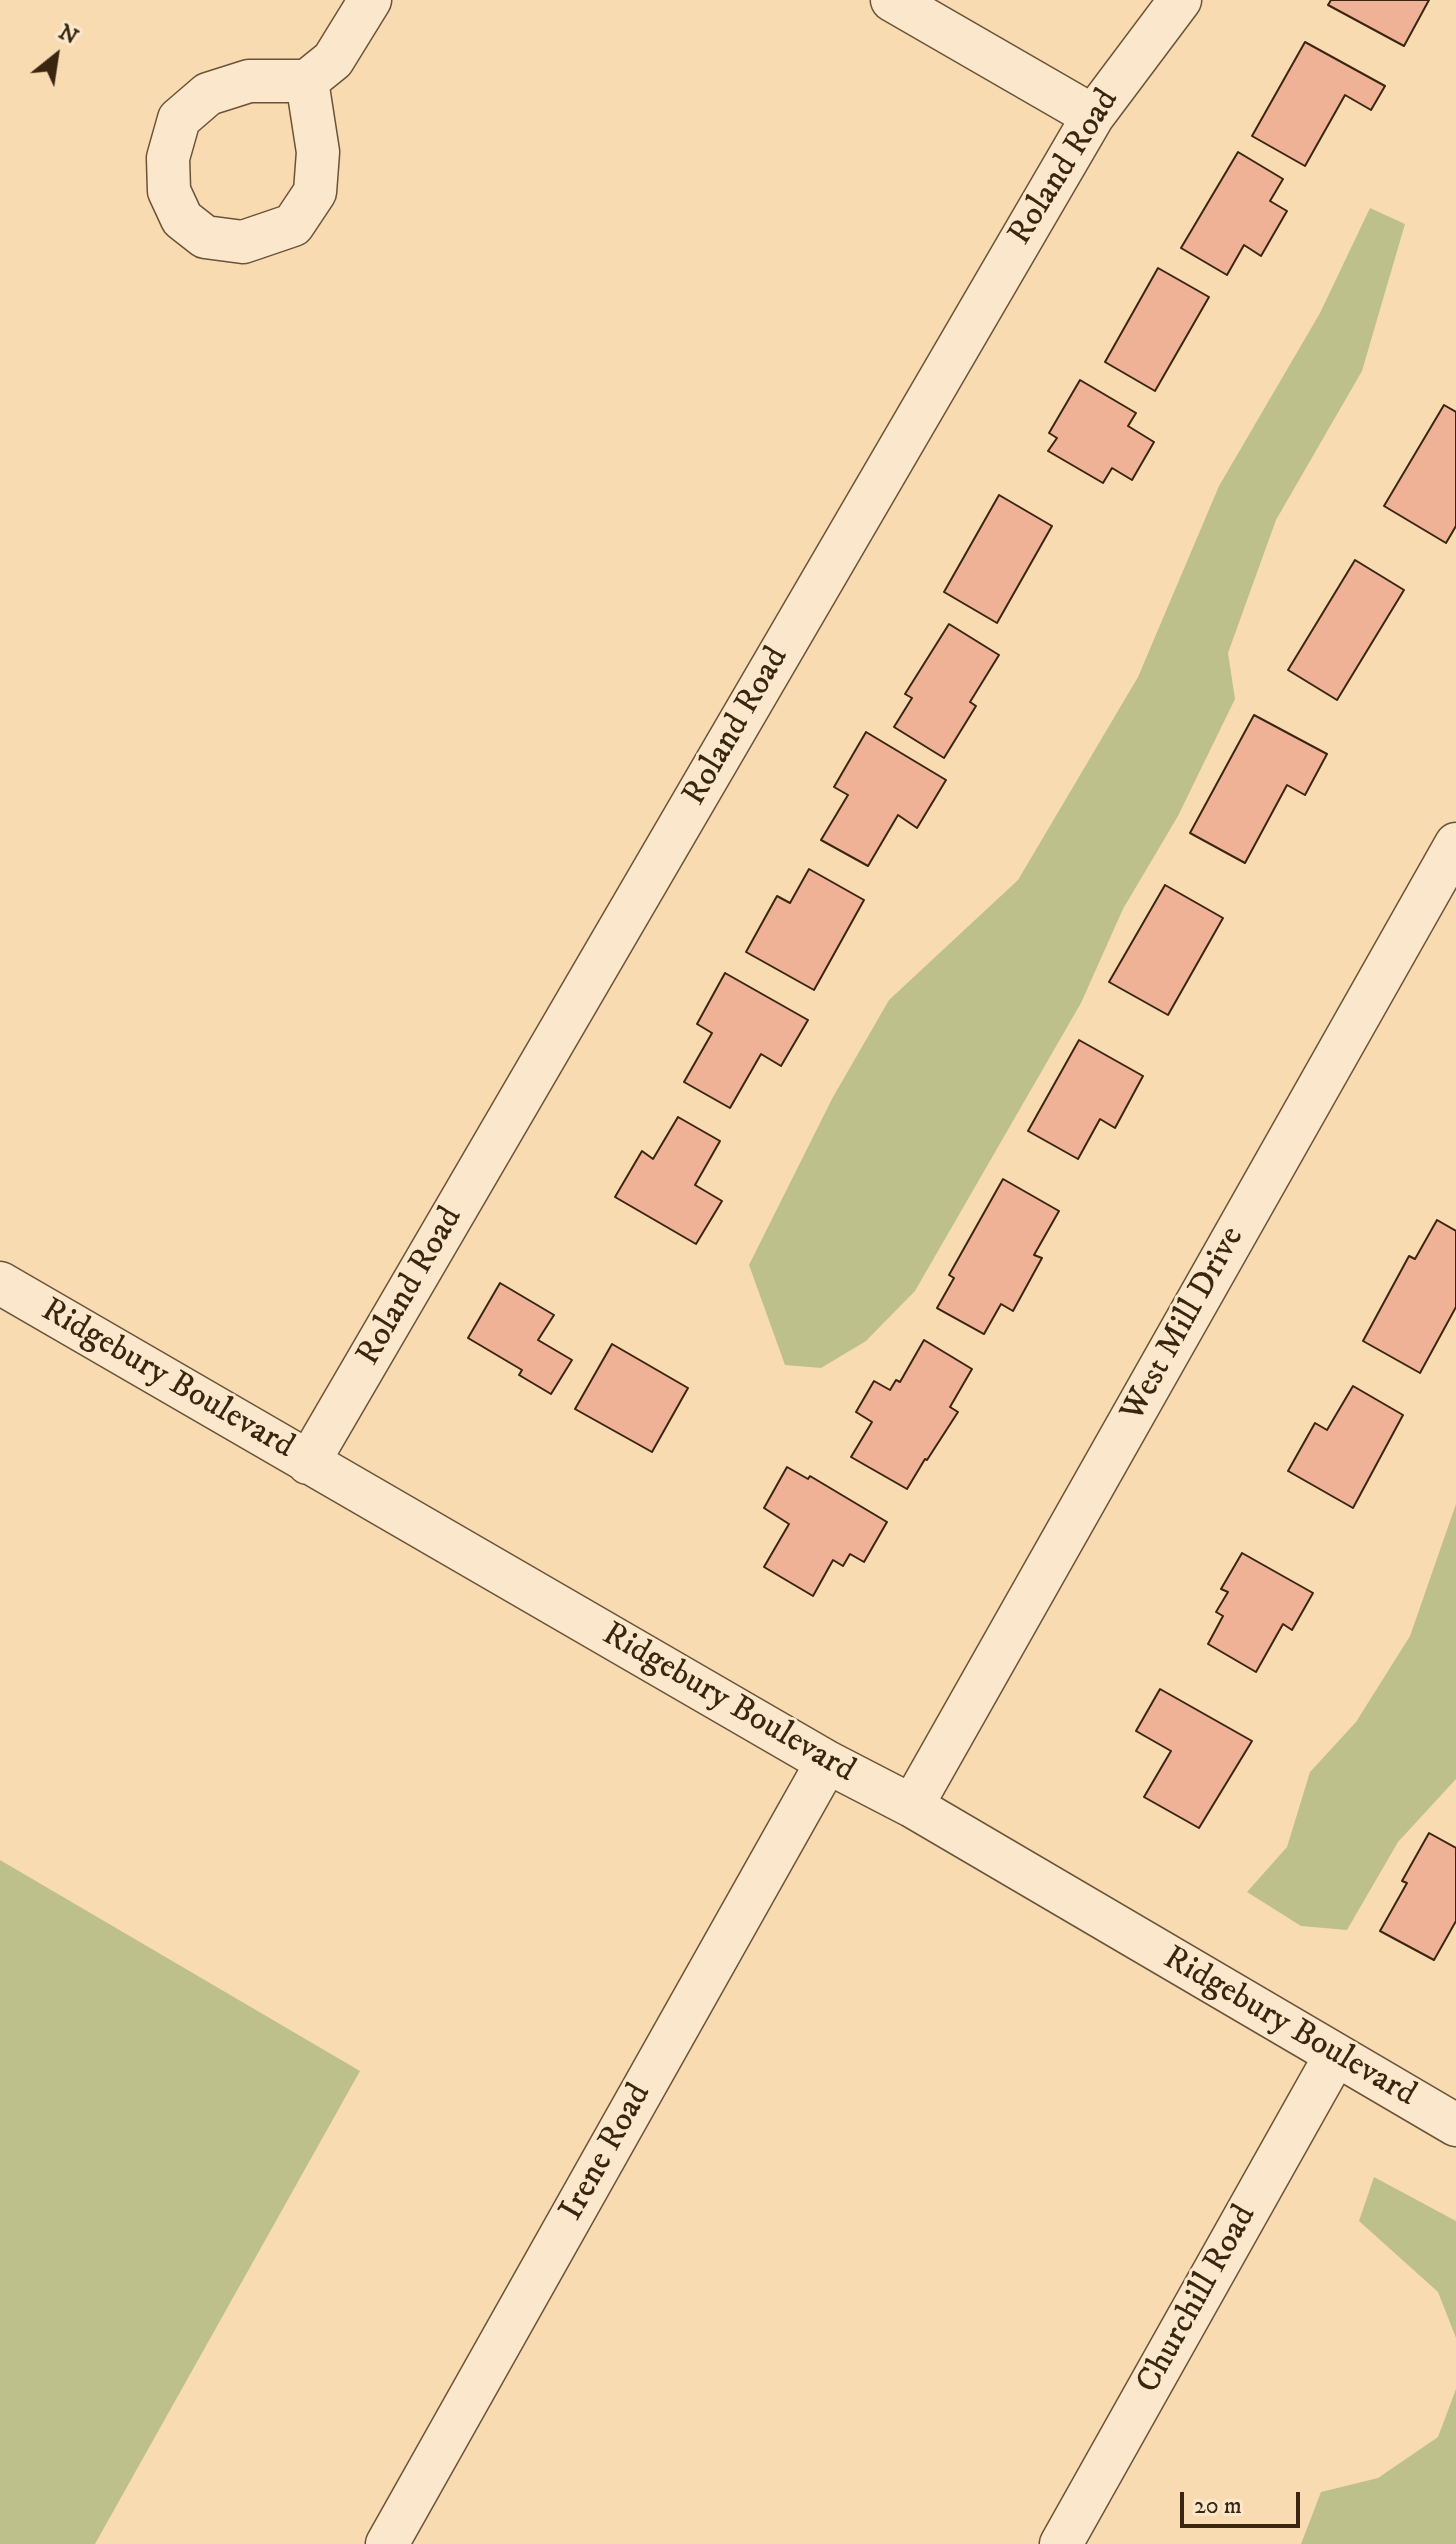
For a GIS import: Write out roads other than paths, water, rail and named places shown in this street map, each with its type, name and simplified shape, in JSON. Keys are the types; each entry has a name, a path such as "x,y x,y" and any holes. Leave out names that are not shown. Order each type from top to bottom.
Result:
{"street":[{"path":"307,81 333,60 370,0"},
{"path":"892,0 1093,116"},
{"name":"Roland Road","path":"308,1463 1093,116 1180,0"},
{"name":"West Mill Drive","path":"912,1806 1456,844"},
{"name":"Ridgebury Boulevard","path":"0,1283 827,1762 912,1806 1456,2125"},
{"name":"Irene Road","path":"387,2544 827,1762"},
{"name":"Churchill Road","path":"1061,2544 1335,2056"}]}
